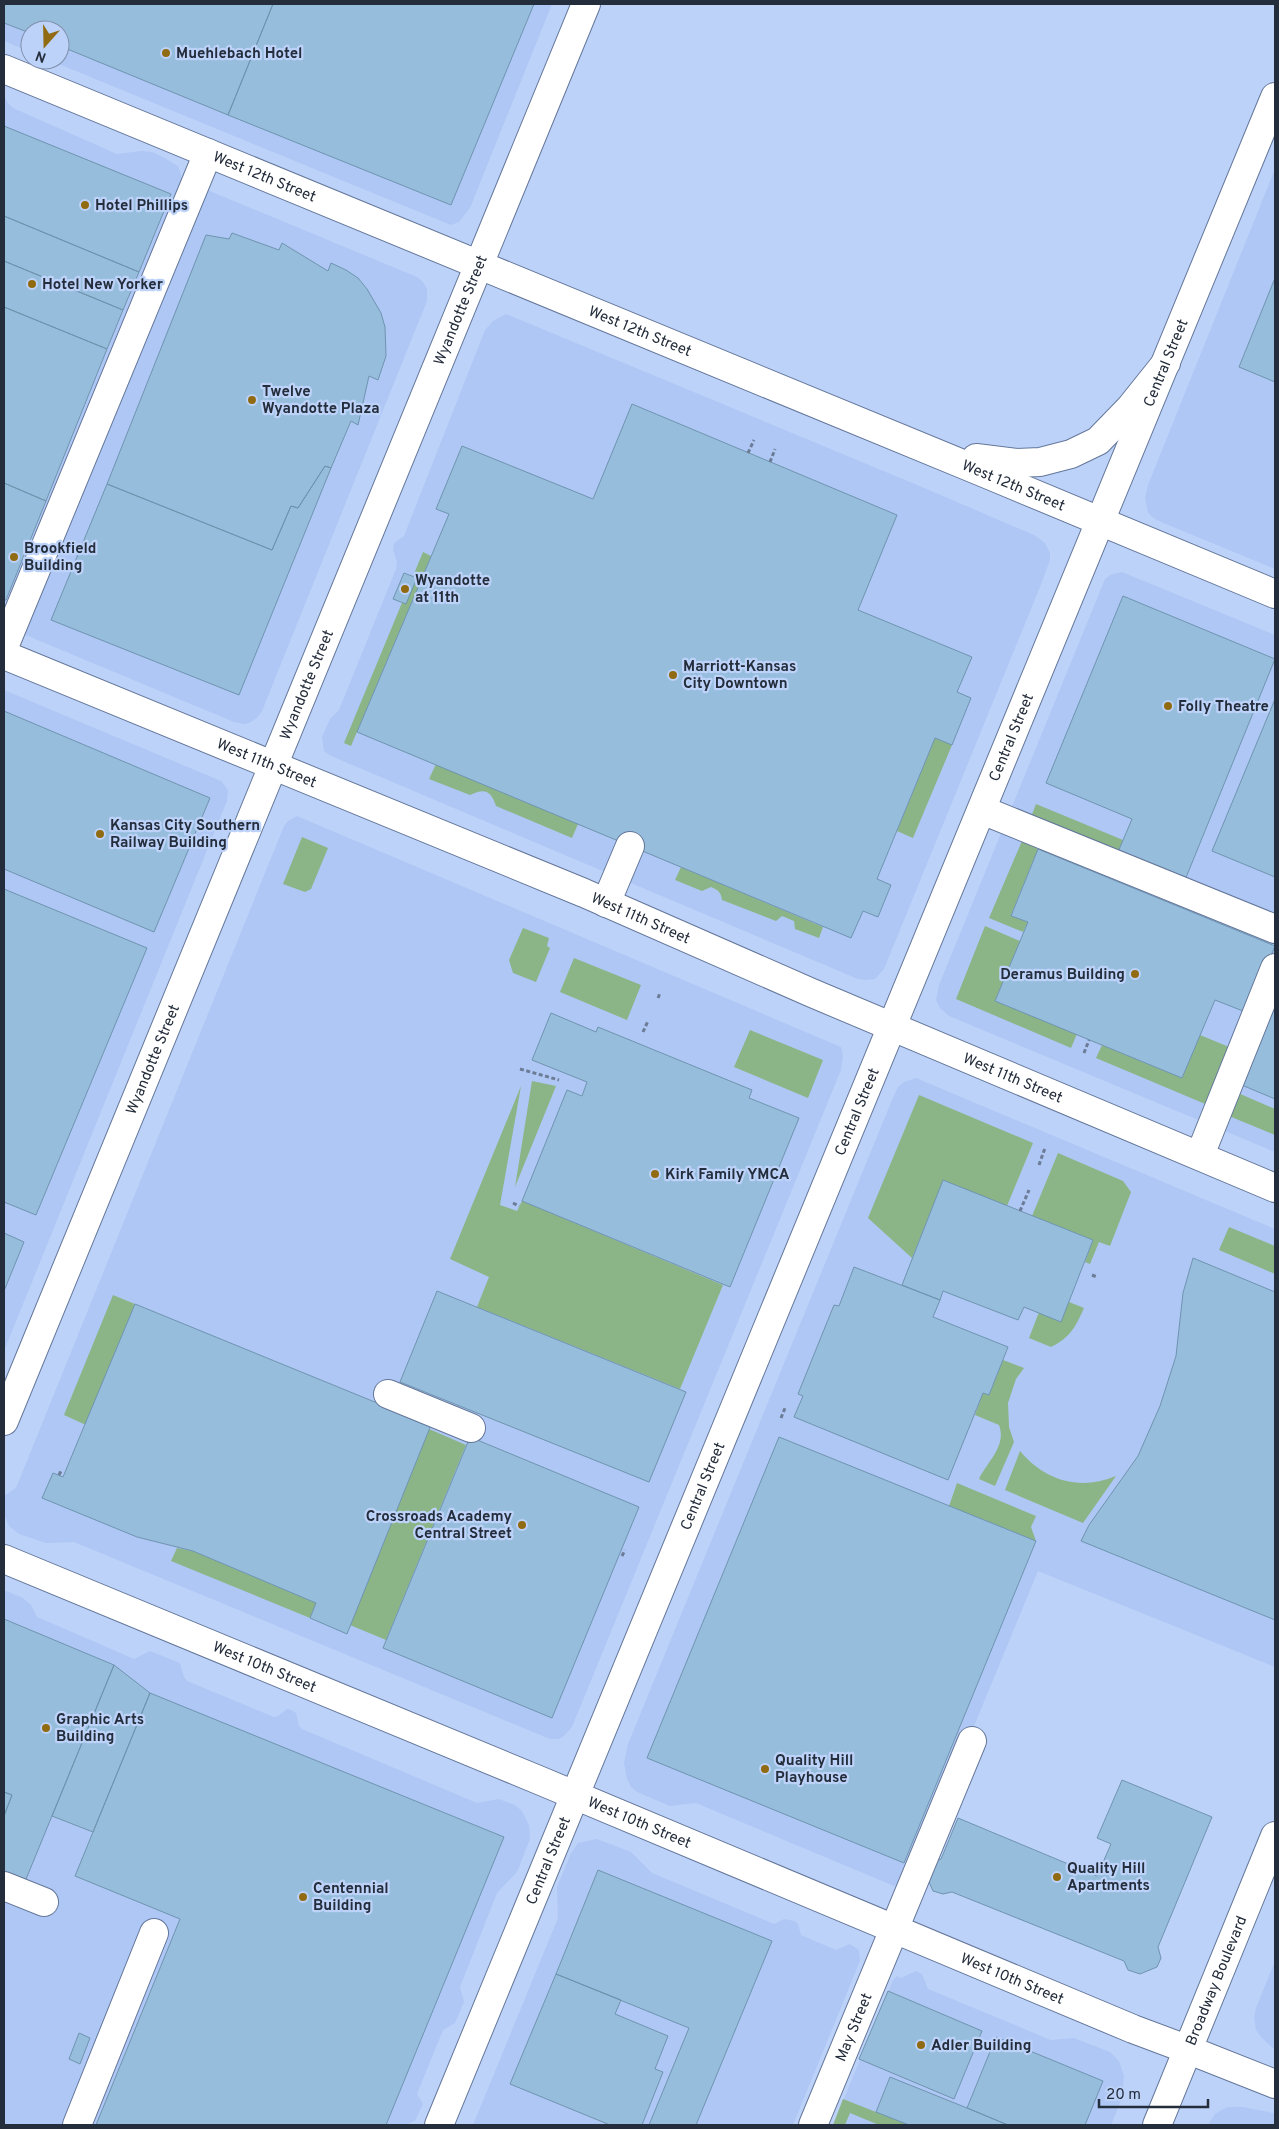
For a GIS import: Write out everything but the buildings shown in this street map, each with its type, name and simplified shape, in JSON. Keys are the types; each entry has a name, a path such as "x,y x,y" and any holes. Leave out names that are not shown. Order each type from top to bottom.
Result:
{"street":[{"name":"Wyandotte Street","path":"4,1421 78,1245 272,766 586,4"},
{"name":"West 12th Street","path":"4,69 944,455 1275,594"},
{"name":"Central Street","path":"439,2125 1275,97"},
{"path":"4,647 208,154"},
{"path":"944,455 1017,463 1040,462 1071,454 1098,441 1130,408 1166,363"},
{"name":"West 11th Street","path":"4,656 606,903 1275,1188"},
{"path":"982,810 1275,929"},
{"path":"606,903 630,846"},
{"path":"1200,1155 1275,968"},
{"path":"388,1394 471,1428"},
{"name":"West 10th Street","path":"4,1559 575,1795 1133,2029 1275,2084"},
{"name":"May Street","path":"813,2125 972,1742"},
{"name":"Broadway Boulevard","path":"1157,2125 1275,1836"},
{"path":"4,1886 44,1902"},
{"path":"76,2125 154,1933"}],"path":[{"path":"748,453 754,440"},
{"path":"770,462 775,449"},
{"path":"658,998 660,993"},
{"path":"643,1032 648,1020"},
{"path":"1084,1053 1089,1040"},
{"path":"520,1069 559,1080"},
{"path":"1038,1165 1045,1148"},
{"path":"1020,1211 1029,1190"},
{"path":"513,1203 519,1206"},
{"path":"1092,1275 1097,1277"},
{"path":"781,1418 785,1408"},
{"path":"59,1475 61,1471"},
{"path":"622,1556 625,1550"}],"shaded area":[{"path":"4,4 552,4 470,208 459,222 451,225 70,69 70,20 20,20 20,48 4,41"},
{"path":"4,94 7,102 13,108 117,154 141,151 152,152 163,157 178,166 181,179 417,277 427,289 427,301 262,711 257,718 249,723 234,722 4,626"},
{"path":"1275,169 1275,569 1161,522 1152,517 1148,512 1145,498 1148,485"},
{"name":"Marriott-Kansas City Downtown","path":"506,314 929,490 1034,535 1045,543 1050,553 1050,560 1040,587 884,969 875,979 858,979 331,756 324,751 322,737 330,719 339,710 396,569 397,562 393,550 394,543 404,536 485,330 493,321"},
{"path":"1122,572 1275,635 1275,1152 949,1016 940,1008 936,1000 939,985 1105,579 1110,575"},
{"path":"4,690 221,781 228,790 227,801 4,1351"},
{"path":"297,816 841,1047 843,1056 841,1070 572,1727 559,1739 550,1739 74,1542 46,1543 19,1534 9,1526 4,1514 4,1496 16,1488 284,826 288,821"},
{"path":"916,1078 1275,1229 1275,1667 1038,1571 906,1891 696,1803 670,1806 637,1792 631,1787 627,1779 624,1763 628,1744 892,1100 898,1087 904,1082"},
{"name":"Centennial Building","path":"4,1590 23,1598 31,1605 37,1617 134,1659 150,1651 180,1663 187,1681 274,1717 287,1709 291,1710 296,1713 299,1726 302,1729 477,1803 499,1799 515,1805 522,1811 529,1825 530,1839 517,1872 497,1893 460,1987 464,2002 455,2023 443,2030 417,2094 423,2104 415,2121 405,2125 4,2125"},
{"path":"597,1839 631,1852 652,1873 774,1924 784,1919 794,1921 798,1924 801,1935 836,1950 850,1944 859,1950 860,1961 793,2125 473,2125 558,1918 557,1887 571,1853 578,1843"},
{"path":"1275,1961 1275,2050 1256,2030 1254,2017"},
{"path":"916,1971 922,1974 928,1989 1051,2040 1074,2038 1110,2052 1119,2061 1124,2076 1122,2098 1111,2125 833,2125 893,1980 897,1976 901,1978"},
{"path":"1227,2107 1243,2107 1273,2113 1275,2115 1275,2125 1208,2125 1215,2114"}],"green space":[{"path":"423,552 431,556 351,746 344,743"},
{"path":"935,738 952,745 913,838 897,831"},
{"path":"436,764 578,824 572,838 496,806 492,797 486,792 483,791 470,795 429,779"},
{"path":"1036,804 1123,840 1118,852 1031,817"},
{"path":"302,837 328,848 311,889 305,892 283,884"},
{"path":"1022,841 1038,849 1011,915 1028,922 1023,932 989,918"},
{"path":"681,867 823,927 819,938 795,929 794,921 782,916 776,921 722,900 721,895 716,889 711,887 702,891 675,880"},
{"path":"985,926 1020,941 995,1001 1077,1034 1071,1048 956,999"},
{"path":"523,928 549,938 547,946 550,948 536,982 513,973 509,960"},
{"path":"574,958 641,985 627,1020 560,992"},
{"path":"750,1030 823,1060 808,1098 734,1067"},
{"path":"1200,1035 1234,1049 1210,1106 1096,1058 1102,1045 1182,1078"},
{"path":"532,1081 556,1086 515,1187"},
{"path":"521,1086 500,1205 517,1211 522,1201 723,1285 680,1389 477,1307 489,1277 450,1259"},
{"path":"1238,1093 1275,1109 1275,1135 1229,1116"},
{"path":"919,1095 1033,1143 1007,1206 943,1181 912,1258 868,1218"},
{"path":"1058,1153 1123,1181 1131,1192 1110,1246 1099,1242 1090,1264 1085,1262 1093,1240 1032,1216"},
{"path":"1229,1227 1275,1246 1275,1274 1219,1250"},
{"path":"113,1295 135,1304 86,1425 64,1415"},
{"path":"1069,1302 1084,1308 1075,1326 1063,1340 1051,1347 1029,1338 1039,1312"},
{"path":"1003,1360 1024,1368 1016,1379 1008,1403 1009,1427 1014,1442 995,1486 979,1479 998,1447 1001,1433 999,1425 975,1415 983,1393 989,1395"},
{"path":"429,1429 466,1445 386,1640 350,1625"},
{"path":"1020,1451 1040,1470 1064,1480 1076,1483 1089,1483 1116,1476 1083,1523 1005,1490"},
{"path":"957,1483 1036,1516 1031,1527 1036,1541 949,1506"},
{"path":"177,1548 193,1551 316,1603 310,1618 171,1561"},
{"path":"843,2099 909,2125 879,2125 850,2113 845,2125 833,2125"}],"place":[{"name":"Muehlebach Hotel","path":"166,53"},
{"name":"Hotel Phillips","path":"85,205"},
{"name":"Hotel New Yorker","path":"32,284"},
{"name":"Twelve Wyandotte Plaza","path":"252,400"},
{"name":"Brookfield Building","path":"14,557"},
{"name":"Wyandotte at 11th","path":"405,589"},
{"name":"Marriott-Kansas City Downtown","path":"673,675"},
{"name":"Folly Theatre","path":"1168,706"},
{"name":"Kansas City Southern Railway Building","path":"100,834"},
{"name":"Deramus Building","path":"1135,974"},
{"name":"Kirk Family YMCA","path":"655,1174"},
{"name":"Crossroads Academy Central Street","path":"522,1525"},
{"name":"Graphic Arts Building","path":"46,1728"},
{"name":"Quality Hill Playhouse","path":"765,1769"},
{"name":"Quality Hill Apartments","path":"1057,1877"},
{"name":"Centennial Building","path":"303,1897"},
{"name":"Adler Building","path":"921,2045"}]}
